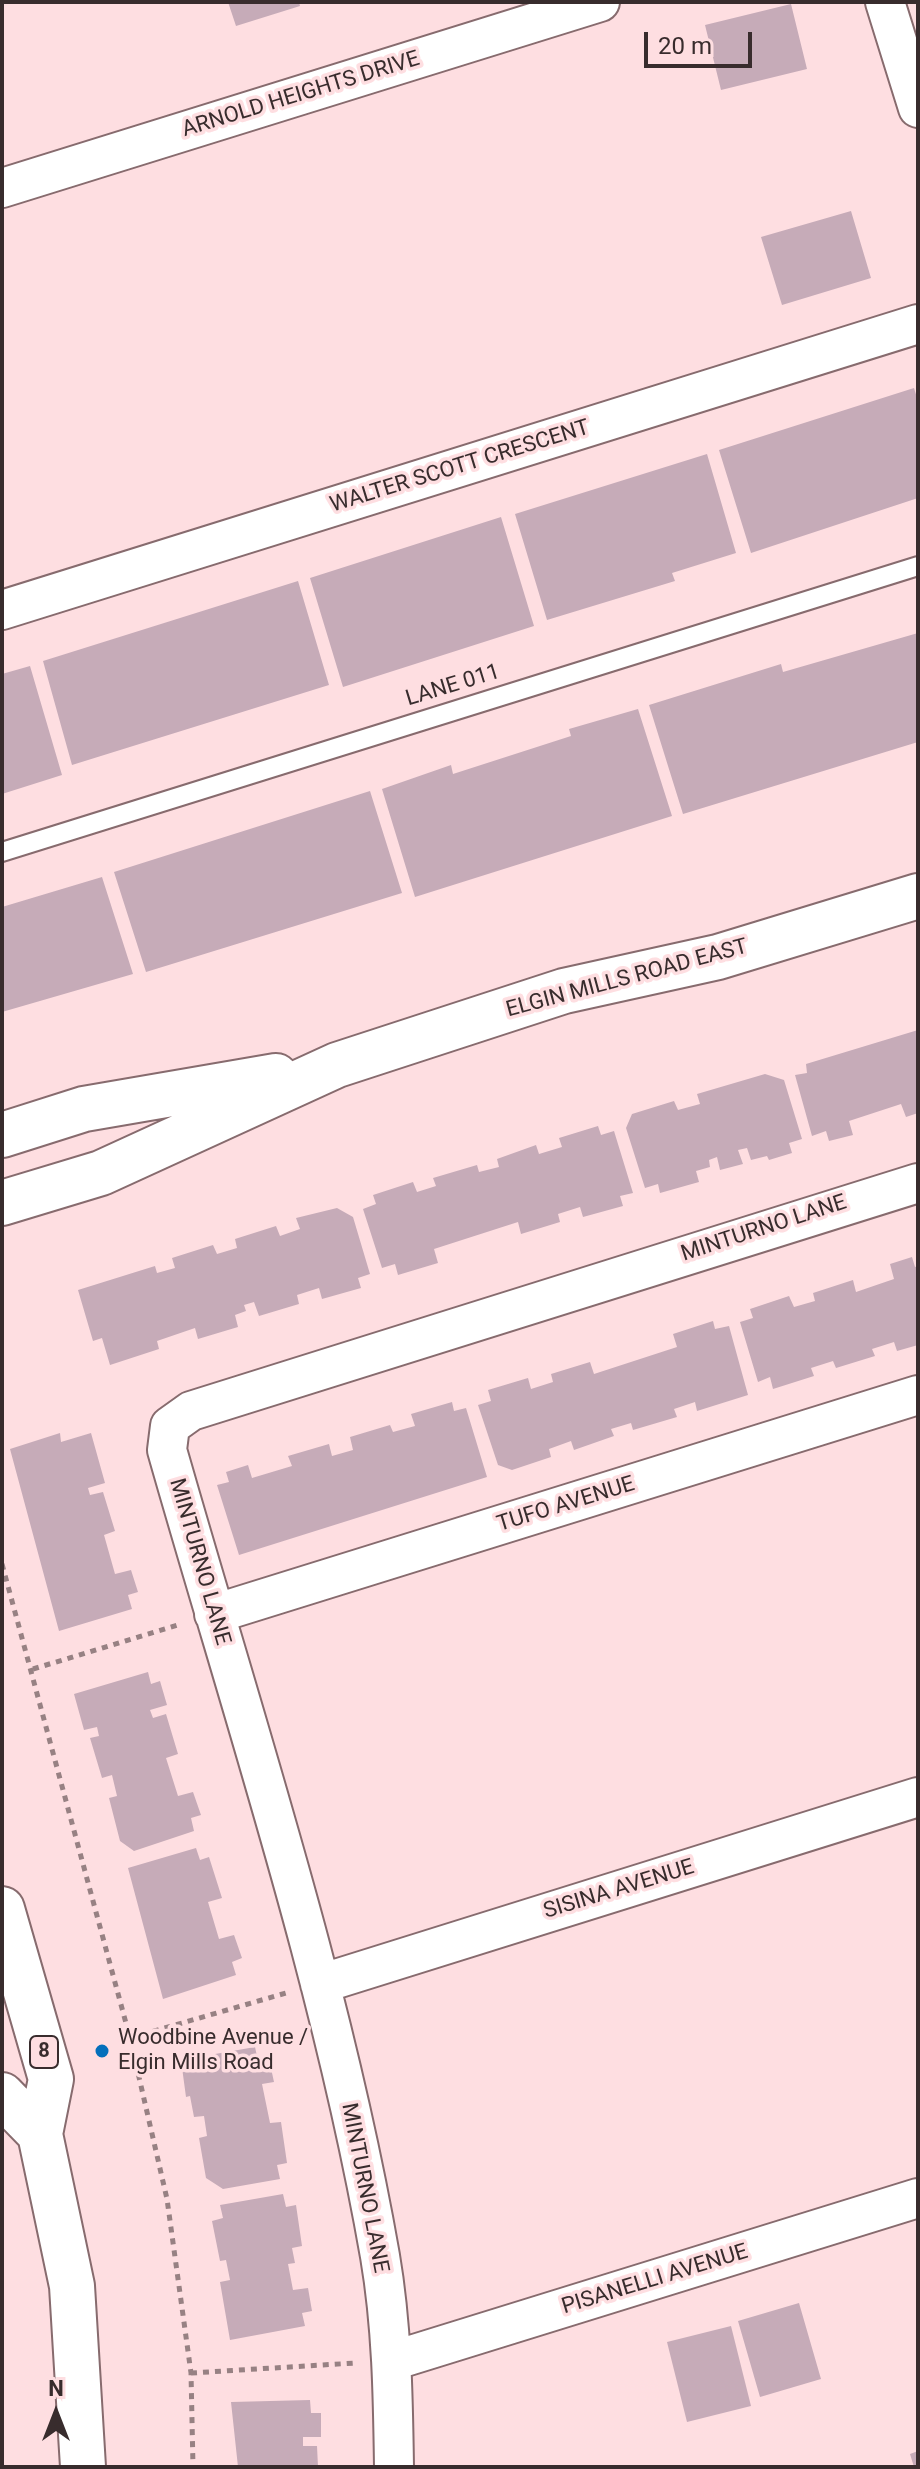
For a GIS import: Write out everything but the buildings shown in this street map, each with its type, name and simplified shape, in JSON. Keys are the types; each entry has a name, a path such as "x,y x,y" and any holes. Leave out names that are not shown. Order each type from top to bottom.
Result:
{"main road":[{"name":"ELGIN MILLS ROAD EAST","path":"2,1203 101,1173 337,1065 564,991 718,957 918,896"},
{"name":"ELGIN MILLS ROAD EAST","path":"2,1135 84,1109 337,1065"},
{"name":"8","path":"2,1909 51,2079 40,2134 72,2286 83,2467"},
{"path":"2,2095 40,2134"}],"street":[{"name":"ARNOLD HEIGHTS DRIVE","path":"2,188 600,2"},
{"path":"885,2 918,108"},
{"name":"WALTER SCOTT CRESCENT","path":"2,610 918,324"},
{"name":"MINTURNO LANE","path":"394,2467 392,2361 380,2258 320,1984 167,1450 170,1426 191,1411 918,1183"},
{"name":"TUFO AVENUE","path":"214,1614 918,1395"},
{"name":"SISINA AVENUE","path":"320,1984 918,1797"},
{"name":"PISANELLI AVENUE","path":"392,2361 918,2198"}],"lane":[{"name":"LANE 011","path":"2,852 918,566"}],"path":[{"path":"2,1564 33,1669 130,2038 167,2199 191,2373 193,2467"},
{"path":"33,1669 214,1614"},
{"path":"130,2038 320,1984"},
{"path":"191,2373 392,2361"}],"place":[{"name":"Woodbine Avenue / Elgin Mills Road","path":"102,2051"}]}
